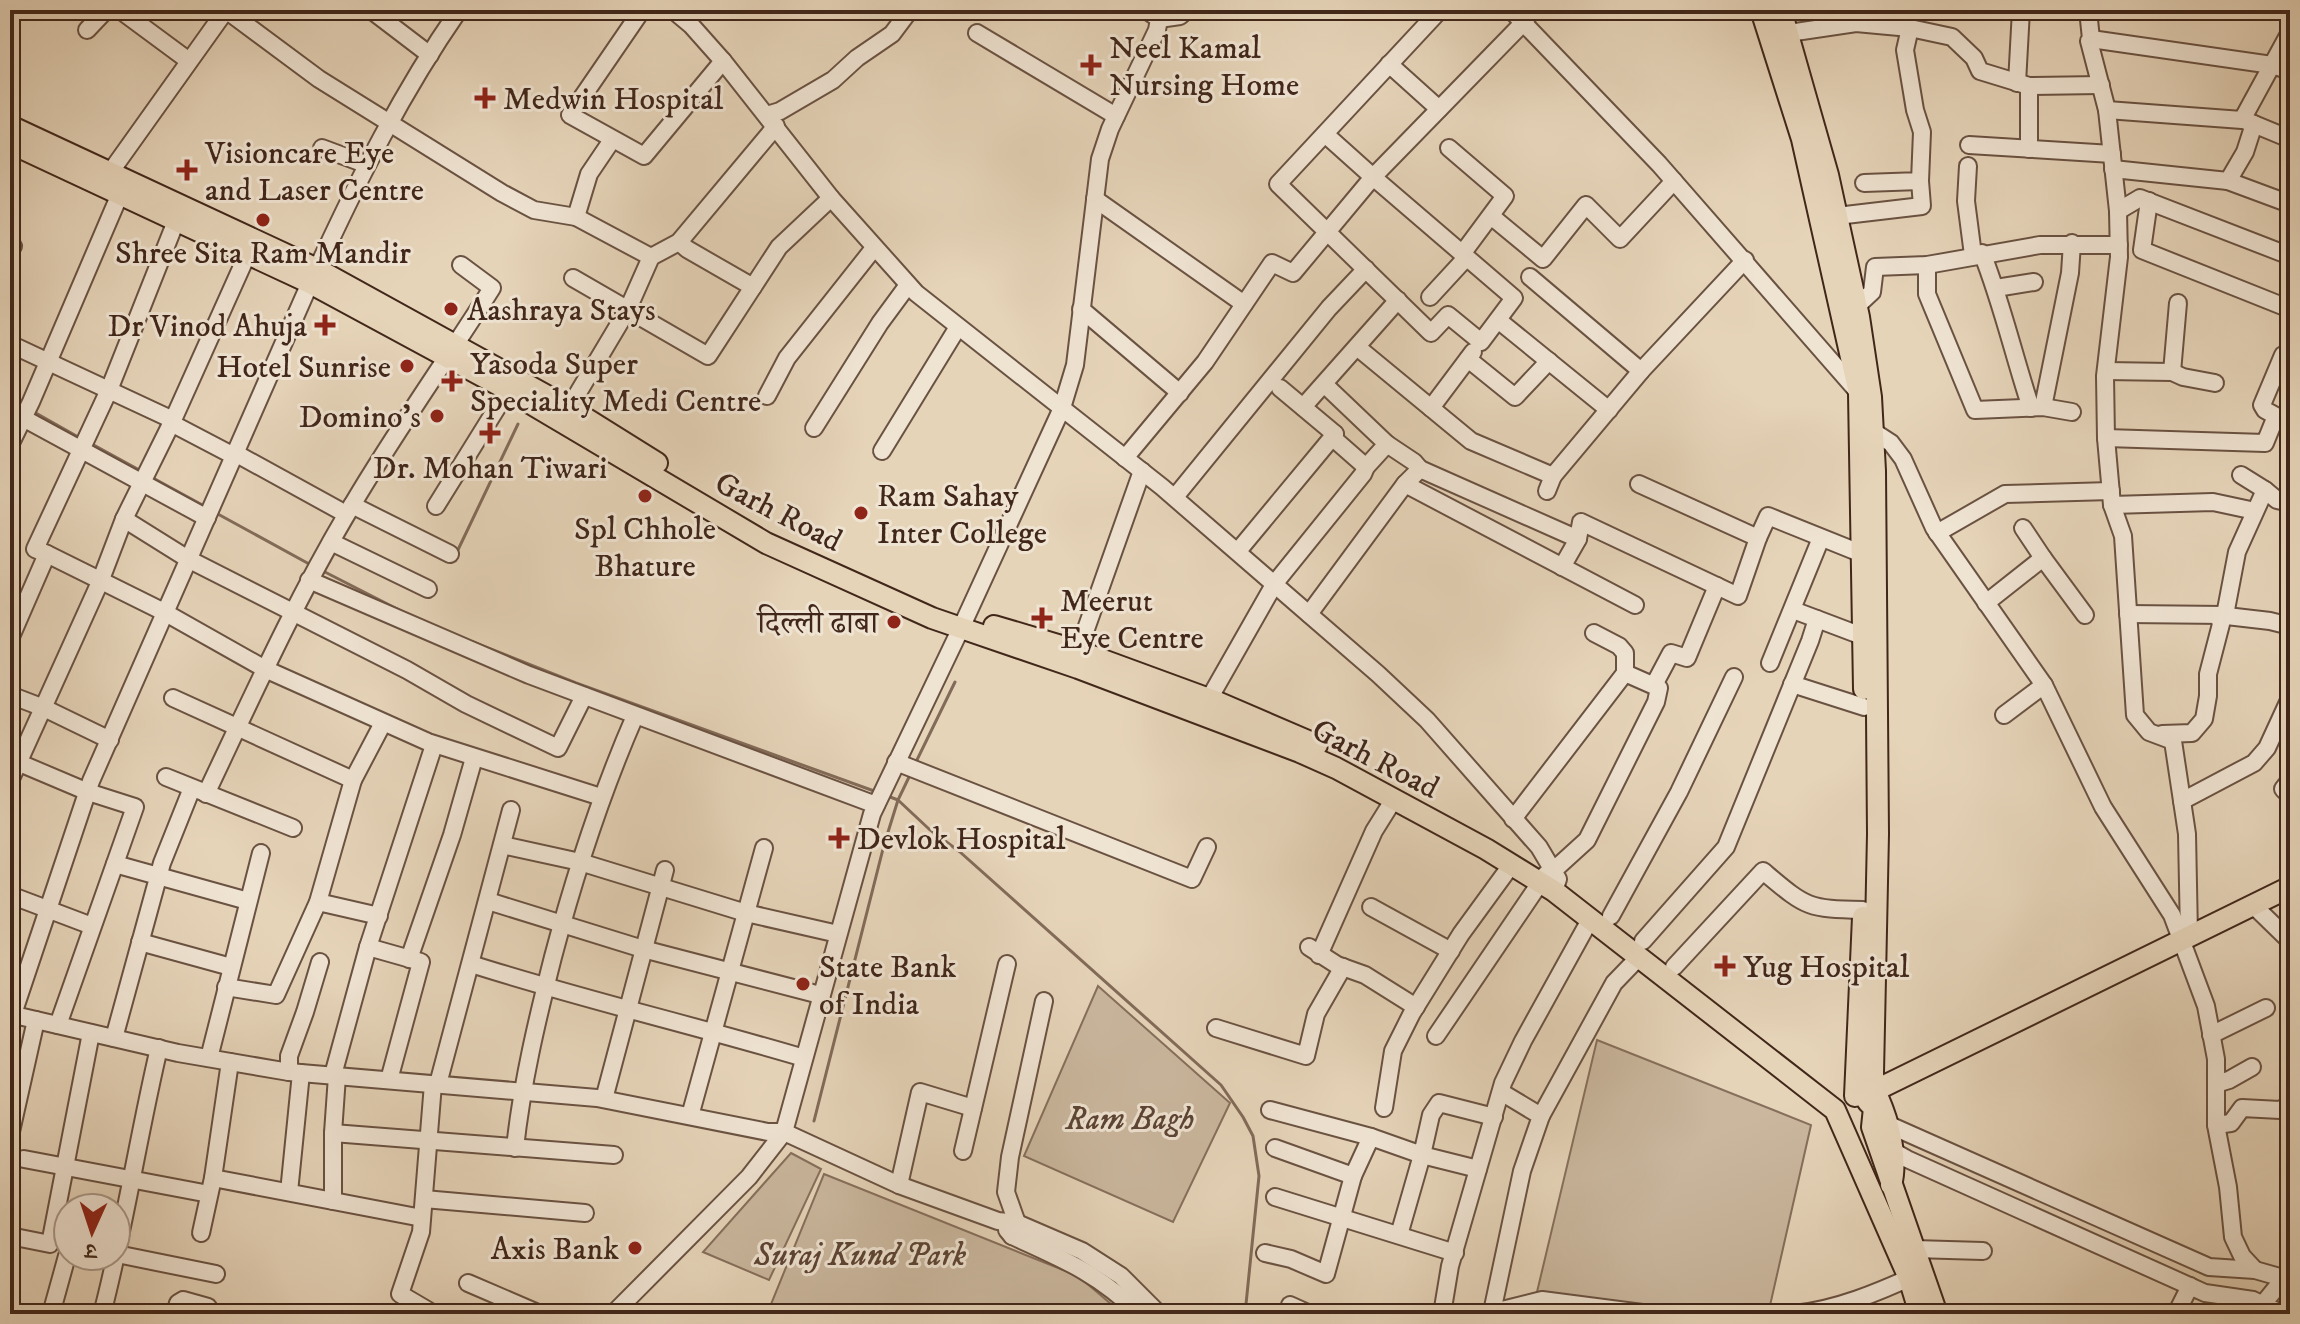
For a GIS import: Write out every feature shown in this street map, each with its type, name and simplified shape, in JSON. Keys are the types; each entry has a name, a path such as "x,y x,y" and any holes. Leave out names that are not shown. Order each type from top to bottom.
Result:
{"main road":[{"path":"1761,10 1779,34"},
{"path":"1781,10 1779,34 1802,139 1833,225 1857,306 1865,395 1872,835 1845,1130 1937,1314"},
{"name":"Garh Road","path":"10,126 106,178 314,276 453,351 769,537 964,623 1209,699 1287,740"},
{"name":"Garh Road","path":"10,143 106,178 120,194 146,197"},
{"name":"Garh Road","path":"179,213 248,253 284,262"},
{"path":"1833,225 1865,395"},
{"name":"Garh Road","path":"453,351 508,390 565,415"},
{"path":"1867,433 1860,553 1862,636 1871,708"},
{"name":"Garh Road","path":"1076,658 1335,761 1551,879 1713,1006 1849,1104"},
{"name":"Garh Road","path":"1335,761 1394,799 1427,810 1512,864 1551,879"},
{"path":"1849,1104 1863,910 1872,835"},
{"path":"1849,1104 2290,887"},
{"name":"Garh Road","path":"1642,948 1674,967 1713,1006"},
{"path":"1849,1104 1867,1100 1874,1108 1872,1127 1914,1249 1920,1314"},
{"path":"1849,1104 1887,1124 1894,1174 1891,1185"}],"street":[{"path":"87,30 106,10"},
{"path":"120,10 189,61"},
{"path":"106,178 226,10 319,79 388,124 534,210 576,217 651,257"},
{"path":"371,10 430,55"},
{"path":"459,10 365,164 234,454 88,792 12,1014 159,1048 295,1072 604,1099 768,1132 784,1132 899,1185 1014,1229 1101,1280 1140,1314"},
{"path":"642,10 570,115 644,156 723,61"},
{"path":"673,10 723,61 831,198 908,285 1175,497 1427,720 1539,847 1551,879"},
{"path":"565,415 628,309 651,257 679,242 780,111 833,80 857,58 892,34 910,10"},
{"path":"613,1314 749,1177 784,1132 820,995 876,805 964,623 1062,408 1075,365 1100,159 1116,116 1157,30 1153,14 1180,16 1187,10"},
{"path":"1440,10 1278,184 1431,333 1448,315 1481,342"},
{"path":"1511,10 1528,16 1865,395"},
{"path":"2021,10 2029,149"},
{"path":"2088,10 2089,41 2107,110 2118,211 2119,245 2106,371 2106,438 2111,498 2123,536 2135,715 2149,732 2173,741 2187,834 2185,937"},
{"path":"1125,458 1205,362 1272,263 1293,273 1373,177 1528,16"},
{"path":"1779,34 1856,23 1910,28 1952,37 1974,58 1980,71 2023,84 2101,85"},
{"path":"1833,225 1922,206 1922,132 1905,50 1910,28"},
{"path":"2228,181 2245,152 2248,122 2290,32"},
{"path":"977,33 1116,116"},
{"path":"2091,39 2272,65 2290,71"},
{"path":"1389,64 1439,109"},
{"path":"2107,110 2248,122 2290,139"},
{"path":"1325,134 1514,298"},
{"path":"576,217 589,174 612,140"},
{"path":"1969,145 2029,149 2228,181 2290,204"},
{"path":"322,148 365,164"},
{"path":"1449,148 1505,196 1462,254"},
{"path":"1968,166 1966,201 1978,254 1996,288 2006,331 2037,408"},
{"path":"1431,408 1586,205 1620,239 1674,181"},
{"path":"1864,183 1920,181"},
{"path":"10,443 120,194"},
{"path":"573,278 708,356 779,247 831,198"},
{"path":"2118,211 2140,198 2290,256"},
{"path":"1095,199 1244,304"},
{"path":"2149,201 2142,250 2290,309"},
{"path":"179,213 109,390 35,549 164,612 265,669 383,723 434,745 601,797"},
{"path":"1491,216 1543,259"},
{"path":"679,242 753,287"},
{"path":"2037,408 2070,273 2072,243"},
{"path":"10,244 13,246 10,251"},
{"path":"1857,306 1872,292 1875,267 1927,265 2040,245 2119,245"},
{"path":"767,396 787,358 874,248"},
{"path":"10,781 14,761 43,708 100,582 124,519 248,253"},
{"path":"1430,297 1465,259 1462,254"},
{"path":"1357,347 1471,441 1550,484 1641,371 1745,260"},
{"path":"114,1038 159,875 199,791 237,729 292,612 349,510 492,288 461,265"},
{"path":"1927,265 1927,294 1975,410 2037,408 2072,412"},
{"path":"1175,497 1329,308 1366,269"},
{"path":"1530,277 1641,371"},
{"path":"1996,288 2034,282"},
{"path":"814,428 880,323 908,285"},
{"path":"1303,407 1398,300"},
{"path":"2172,372 2178,303"},
{"path":"1081,309 1180,393"},
{"path":"1498,320 1609,410"},
{"path":"882,451 958,327"},
{"path":"10,344 349,510 450,554"},
{"path":"2106,438 2265,443 2283,420 2262,405 2283,355 2290,359"},
{"path":"1468,359 1515,397 1549,361"},
{"path":"2106,371 2172,372 2215,383"},
{"path":"1324,384 1387,444 1420,469 1578,539"},
{"path":"1280,388 1335,434"},
{"path":"436,506 508,390"},
{"path":"26,411 209,512"},
{"path":"1867,433 1891,443 1903,459 1937,533 2044,685 2103,807 2185,937 2206,1006 2216,1059 2216,1125 2228,1187 2233,1237 2242,1256 2255,1270"},
{"path":"1238,551 1335,434"},
{"path":"1335,434 1333,438 1366,467"},
{"path":"1209,699 1275,583 1387,444"},
{"path":"1309,614 1405,484 1420,469"},
{"path":"1076,658 1142,471"},
{"path":"2241,475 2277,500 2290,503"},
{"path":"1405,484 1635,605"},
{"path":"1639,484 1758,538"},
{"path":"2128,614 2225,615 2237,552 2265,490"},
{"path":"1937,533 2005,494 2213,502 2255,511"},
{"path":"1562,567 1578,539 1581,522 1738,596 1768,516 1860,553"},
{"path":"124,519 188,559 407,670 466,704 558,748 584,696"},
{"path":"2023,528 2085,615"},
{"path":"1770,663 1821,538"},
{"path":"331,542 428,589"},
{"path":"10,639 47,554"},
{"path":"1986,603 2043,558"},
{"path":"314,571 584,696 876,805"},
{"path":"1654,685 1671,653 1687,658 1717,586"},
{"path":"1793,610 1862,636"},
{"path":"2218,615 2290,626"},
{"path":"2157,735 2167,732 2174,735 2192,733 2204,719 2208,674 2221,624 2218,615"},
{"path":"1650,1314 1555,1308 1542,1300 1489,1313 1522,1171 1541,1116 1614,983 1726,847 1817,619"},
{"path":"1513,819 1625,673 1625,653 1619,646 1594,633"},
{"path":"1436,1036 1551,879 1587,840 1656,702 1659,688 1625,673"},
{"path":"1442,1314 1478,1169 1501,1092 1523,1041 1679,792 1734,677"},
{"path":"1792,684 1871,708"},
{"path":"2004,715 2044,685"},
{"path":"10,695 110,740"},
{"path":"173,698 353,780"},
{"path":"2182,801 2254,763 2267,748 2290,698"},
{"path":"515,1148 521,1091 563,923 601,797 635,716"},
{"path":"226,987 276,995 318,902 353,780 383,723"},
{"path":"333,1201 335,1076 368,947 434,745"},
{"path":"409,959 452,835 474,758"},
{"path":"14,761 88,792 135,807 58,1025"},
{"path":"896,762 1192,879 1207,847"},
{"path":"166,777 293,828"},
{"path":"2290,780 2283,789 2290,796"},
{"path":"1394,799 1374,831 1314,951 1365,975 1416,1007"},
{"path":"434,1314 400,1294 421,1232 435,1084 471,964 511,810"},
{"path":"502,845 580,862 746,913 838,934"},
{"path":"690,1116 764,848"},
{"path":"209,1058 261,853"},
{"path":"115,864 248,901"},
{"path":"1384,1108 1393,1051 1416,1007 1512,864"},
{"path":"604,1099 665,870"},
{"path":"1674,967 1763,871 1801,903 1822,909 1863,910"},
{"path":"10,895 92,926"},
{"path":"488,901 643,949 820,995"},
{"path":"318,902 379,916"},
{"path":"2253,905 2290,941"},
{"path":"1371,907 1451,951"},
{"path":"140,942 231,967"},
{"path":"368,947 421,962 389,1080"},
{"path":"289,1192 295,1072 289,1056 320,962"},
{"path":"471,964 545,988 714,1031 804,1058"},
{"path":"963,1151 1007,964"},
{"path":"1216,1028 1306,1056 1316,1014 1343,967"},
{"path":"1014,1229 1006,1192 1010,1157 1044,1001"},
{"path":"2211,1035 2266,1008"},
{"path":"10,1136 15,1088 36,1020"},
{"path":"10,1236 50,1244 91,1033"},
{"path":"131,1192 143,1114 159,1048"},
{"path":"201,1233 230,1062"},
{"path":"2216,1084 2252,1067"},
{"path":"899,1185 920,1092 973,1108"},
{"path":"1501,1092 1541,1116"},
{"path":"1399,1235 1431,1115 1439,1103 1494,1117"},
{"path":"2216,1125 2231,1123 2242,1108 2280,1110 2290,1105"},
{"path":"1270,1110 1478,1169"},
{"path":"1887,1124 2209,1267 2255,1270 2288,1277"},
{"path":"333,1133 614,1155"},
{"path":"1265,1253 1291,1259 1326,1274 1353,1176 1371,1137"},
{"path":"1275,1148 1353,1176"},
{"path":"1891,1150 2205,1293 2253,1300 2256,1309"},
{"path":"24,1159 133,1181 289,1192 422,1218"},
{"path":"1275,1197 1455,1253"},
{"path":"424,1199 585,1213"},
{"path":"1014,1229 1082,1251 1108,1265 1159,1314"},
{"path":"1914,1249 1983,1251"},
{"path":"132,1257 216,1274"},
{"path":"51,1314 63,1272"},
{"path":"102,1314 112,1272"},
{"path":"1794,1314 1808,1313 1876,1292 1916,1275"},
{"path":"2256,1309 2288,1277"},
{"path":"468,1283 540,1314"},
{"path":"2176,1314 2190,1286"},
{"path":"175,1314 178,1303 183,1300 208,1307"},
{"path":"1290,1305 1310,1314"},
{"path":"2256,1309 2283,1314"}],"green space":[{"name":"Ram Bagh","path":"1098,986 1230,1103 1173,1222 1024,1156"},
{"path":"1597,1040 1811,1125 1769,1310 1649,1308 1537,1292"},
{"path":"791,1153 821,1169 769,1280 703,1252"},
{"name":"Suraj Kund Park","path":"824,1174 1078,1276 1111,1304 1107,1314 767,1314"}],"waterway":[{"path":"10,398 24,406"},
{"path":"34,412 80,438"},
{"path":"456,554 518,424"},
{"path":"90,443 143,472"},
{"path":"153,478 206,507"},
{"path":"216,513 311,565"},
{"path":"321,570 407,614"},
{"path":"473,642 576,683 874,791"},
{"path":"915,764 955,682"},
{"path":"814,1121 884,845 898,800 910,775"},
{"path":"885,795 898,800 960,852 1221,1085 1253,1136 1259,1176 1245,1314"}],"place":[{"name":"Neel Kamal Nursing Home","path":"1091,65"},
{"name":"Medwin Hospital","path":"485,98"},
{"name":"Visioncare Eye and Laser Centre","path":"187,170"},
{"name":"Shree Sita Ram Mandir","path":"263,220"},
{"name":"Aashraya Stays","path":"451,309"},
{"name":"Dr Vinod Ahuja","path":"325,325"},
{"name":"Hotel Sunrise","path":"407,366"},
{"name":"Yasoda Super Speciality Medi Centre","path":"452,381"},
{"name":"Domino's","path":"437,416"},
{"name":"Dr. Mohan Tiwari","path":"490,433"},
{"name":"Spl Chhole Bhature","path":"645,496"},
{"name":"Ram Sahay Inter College","path":"861,513"},
{"name":"Meerut Eye Centre","path":"1042,618"},
{"name":"दिल्ली ढाबा","path":"894,622"},
{"name":"Devlok Hospital","path":"839,838"},
{"name":"Yug Hospital","path":"1725,966"},
{"name":"State Bank of India","path":"803,984"},
{"name":"Axis Bank","path":"635,1248"}]}
